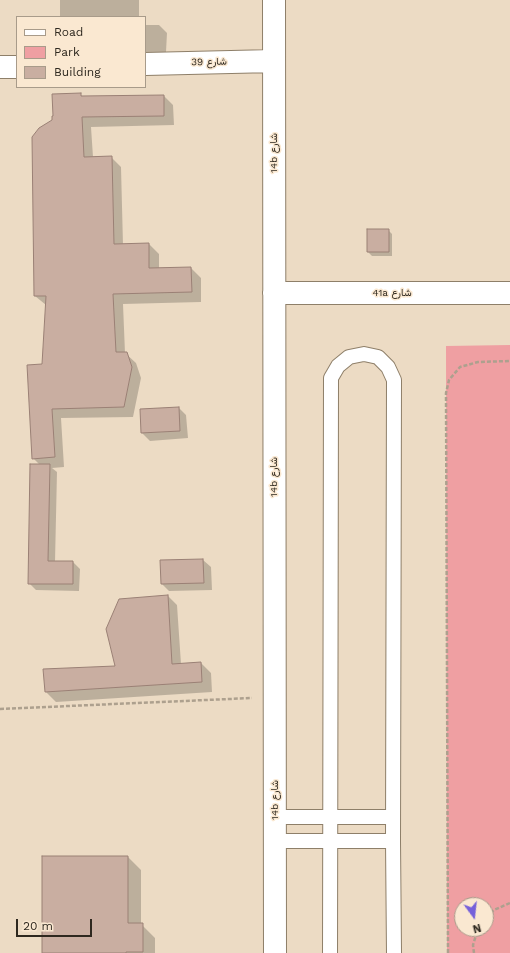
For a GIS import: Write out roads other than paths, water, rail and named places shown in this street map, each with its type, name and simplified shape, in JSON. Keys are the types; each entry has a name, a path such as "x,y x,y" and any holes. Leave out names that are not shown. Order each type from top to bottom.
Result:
{"street":[{"name":"14b شارع","path":"274,0 275,953"},
{"name":"شارع 39","path":"146,64 274,61"},
{"path":"0,67 16,67"},
{"name":"41a شارع","path":"274,293 510,293"}],"lane":[{"path":"330,953 331,378 338,366 349,357 364,354 378,357 388,367 394,380 394,953"},
{"path":"275,817 393,817"},
{"path":"276,841 393,841"}]}
